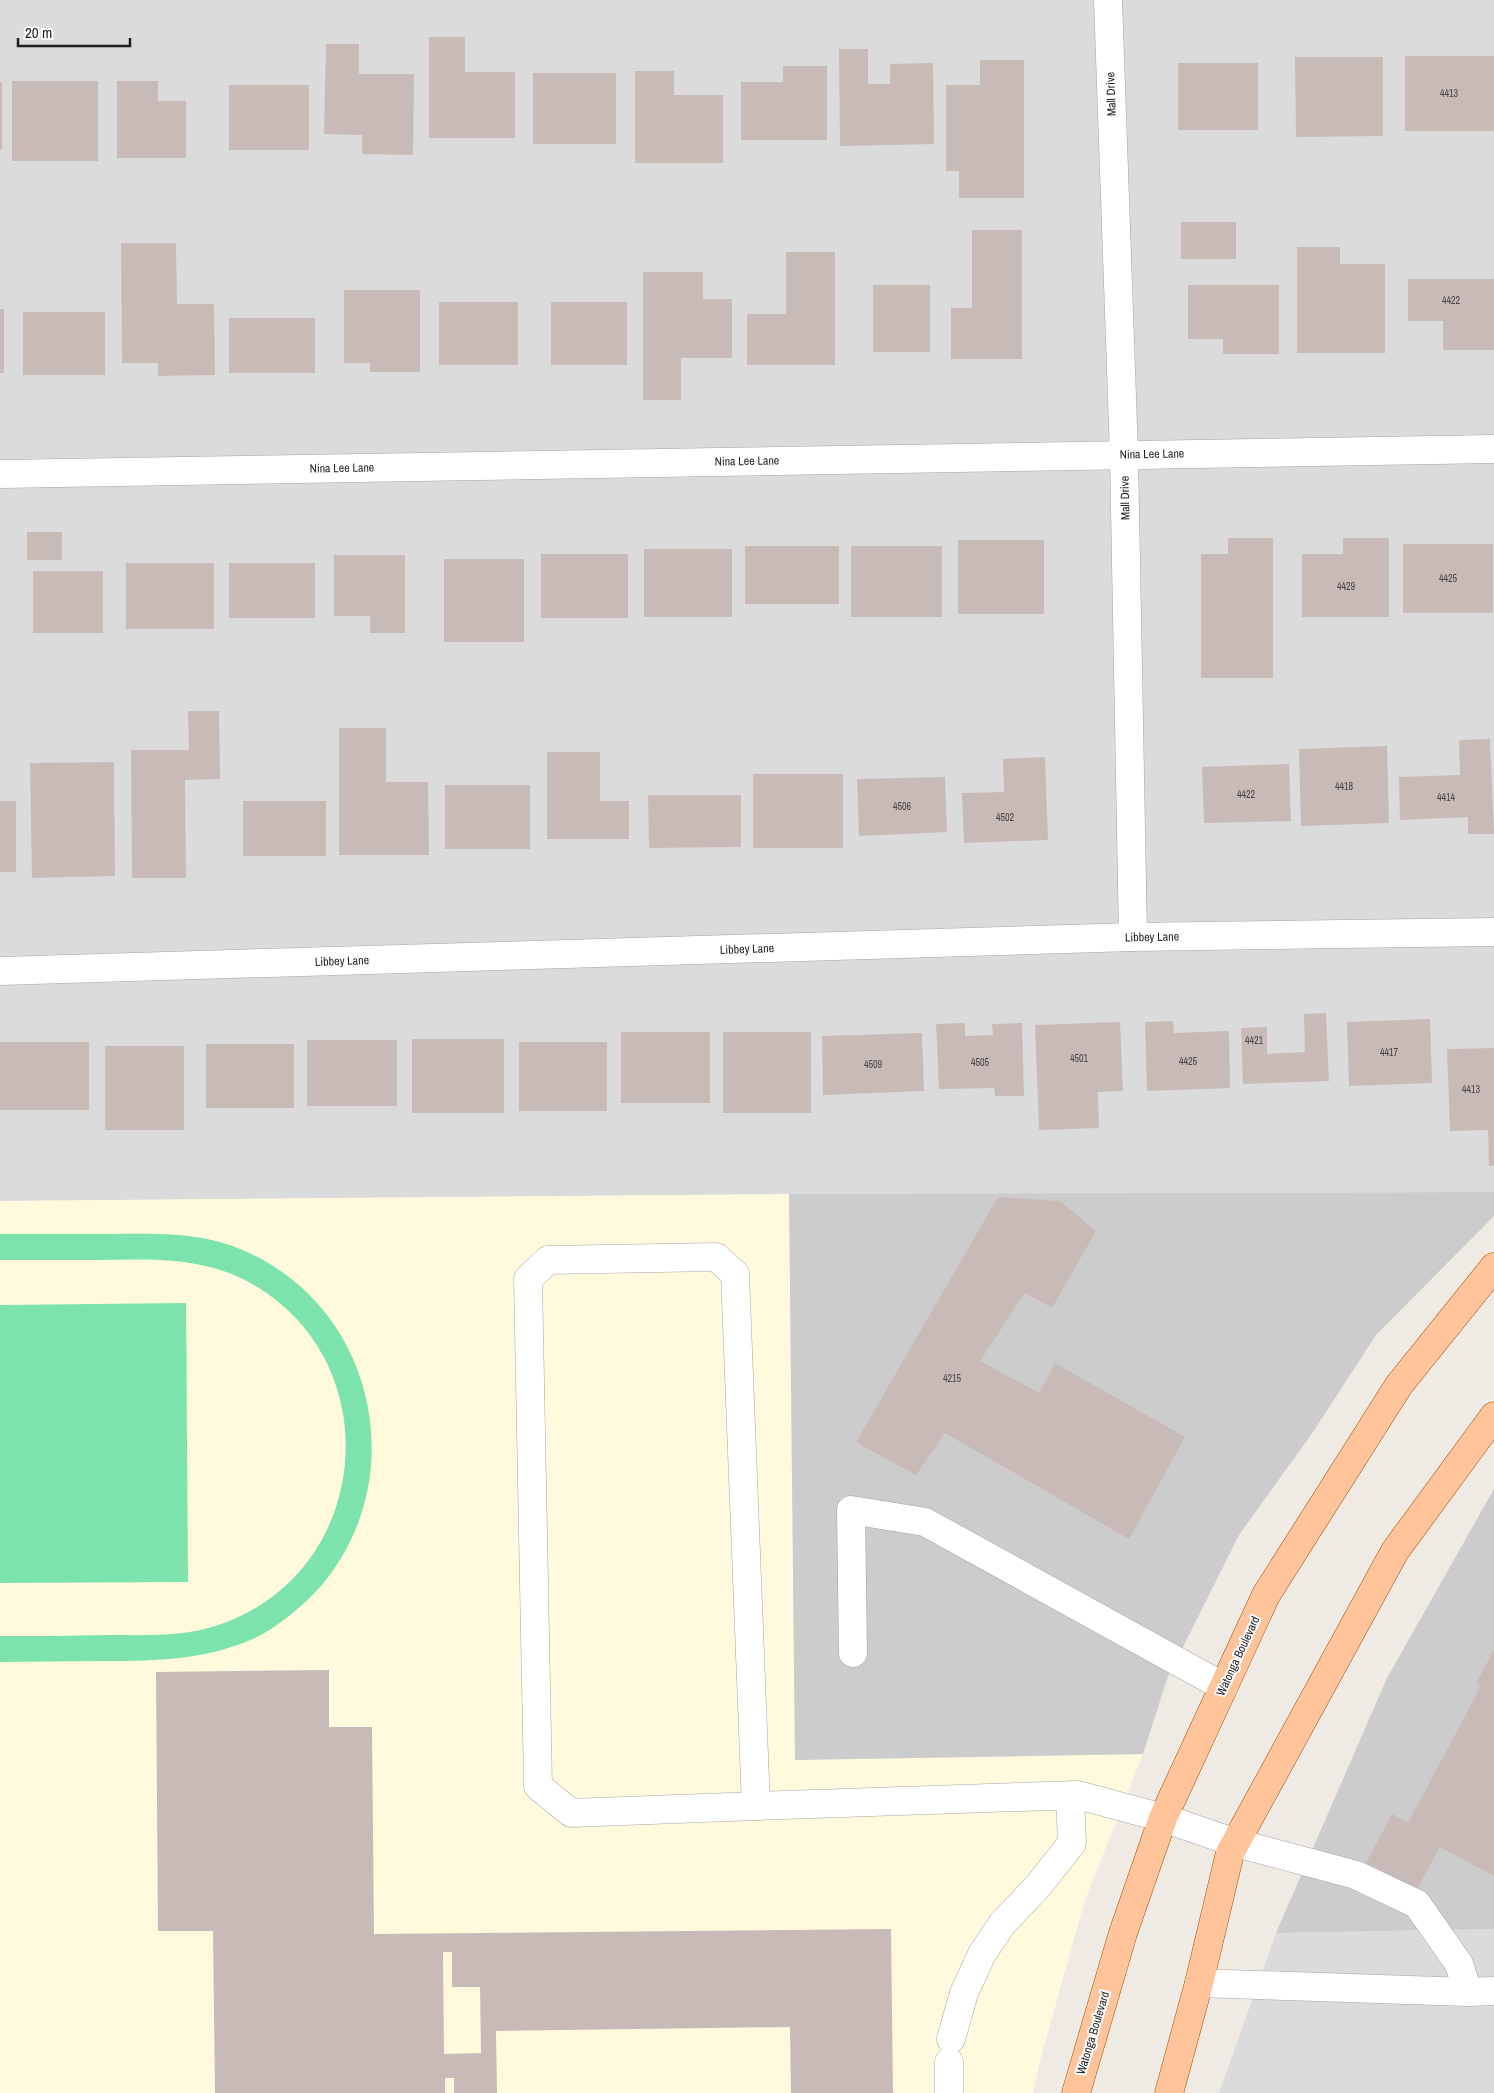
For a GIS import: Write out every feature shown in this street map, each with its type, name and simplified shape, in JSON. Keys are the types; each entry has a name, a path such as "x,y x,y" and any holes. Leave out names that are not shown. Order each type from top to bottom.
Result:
{"main road":[{"name":"Watonga Boulevard","path":"1076,2093 1123,1933 1163,1818 1266,1595 1399,1385 1494,1267"},
{"path":"1169,2093 1199,1983 1230,1853 1395,1551 1494,1416"}],"street":[{"name":"Mall Drive","path":"1108,0 1124,454 1133,937"},
{"name":"Nina Lee Lane","path":"0,474 1494,449"},
{"name":"Libbey Lane","path":"0,971 1133,937 1494,932"},
{"path":"756,1806 735,1274 716,1257 548,1260 528,1279 538,1786 571,1813 1078,1795 1163,1818 1236,1843 1356,1874 1417,1904 1481,1992"},
{"path":"853,1653 851,1510 925,1522 1224,1686"},
{"path":"949,2093 950,2051 964,1993 982,1954 1002,1924 1039,1884 1072,1843 1070,1796"},
{"path":"1199,1983 1481,1992"}],"shaded area":[{"path":"0,0 1494,0 1494,1192 789,1194 0,1201"},
{"path":"1494,1192 1494,1216 1376,1335 1313,1432 1239,1535 1167,1679 1143,1754 795,1760 789,1194"},
{"path":"789,1194 795,1760 1143,1754 1085,1900 1041,2057 1033,2093 0,2093 0,1201"},
{"path":"1494,1489 1494,1929 1276,1933 1387,1678"},
{"path":"1494,1929 1494,2093 1219,2093 1276,1933"}],"green space":[{"path":"0,1234 166,1234 209,1239 223,1243 273,1266 314,1299 344,1341 364,1388 372,1438 368,1490 351,1540 321,1586 282,1622 255,1638 237,1645 218,1651 181,1658 162,1660 0,1662 0,1636 151,1635 191,1632 218,1625 270,1598 309,1560 334,1512 345,1461 342,1408 324,1357 291,1313 243,1279 209,1267 173,1261 137,1259 0,1260"},
{"path":"186,1303 188,1582 0,1583 0,1305"}],"building":[{"path":"429,37 465,37 465,72 515,72 515,138 429,138"},
{"path":"326,44 359,44 359,74 414,74 413,155 362,154 362,135 324,134"},
{"path":"839,49 868,49 868,84 890,84 890,64 933,63 934,144 840,146"},
{"path":"1405,56 1494,56 1494,131 1405,131"},
{"path":"1295,57 1383,57 1383,136 1296,137"},
{"path":"980,60 1024,60 1024,198 959,198 959,171 946,171 946,85 980,85"},
{"path":"1178,63 1258,63 1258,130 1178,130"},
{"path":"783,66 827,66 827,140 741,140 741,82 783,82"},
{"path":"635,71 674,71 674,95 723,95 723,163 635,163"},
{"path":"533,73 616,73 616,144 533,144"},
{"path":"12,81 98,81 98,161 12,161"},
{"path":"117,81 158,81 158,101 186,101 186,158 117,158"},
{"path":"0,82 2,82 2,149 0,149"},
{"path":"229,85 309,85 309,150 229,150"},
{"path":"1181,222 1236,222 1236,259 1181,259"},
{"path":"972,230 1022,230 1022,359 951,359 951,308 972,308"},
{"path":"121,243 176,243 177,304 214,304 215,375 158,376 158,363 122,363"},
{"path":"1297,247 1340,247 1340,264 1385,264 1385,353 1297,353"},
{"path":"786,252 835,252 835,365 747,365 747,314 786,314"},
{"path":"643,272 703,272 703,299 732,299 732,358 681,358 681,400 643,400"},
{"path":"1408,279 1494,279 1494,350 1443,350 1443,321 1408,321"},
{"path":"873,285 930,285 930,352 873,352"},
{"path":"1188,285 1279,285 1279,354 1223,354 1223,339 1188,339"},
{"path":"344,290 420,290 420,372 370,372 370,363 344,363"},
{"path":"439,302 518,302 518,365 439,365"},
{"path":"551,302 627,302 627,365 551,365"},
{"path":"0,309 4,309 4,373 0,373"},
{"path":"23,312 105,312 105,375 23,375"},
{"path":"229,318 315,318 315,373 229,373"},
{"path":"27,532 62,532 62,560 27,560"},
{"path":"1228,538 1273,538 1273,678 1201,678 1201,554 1228,554"},
{"path":"1343,538 1389,538 1389,617 1302,617 1302,554 1343,554"},
{"path":"958,540 1044,540 1044,614 958,614"},
{"path":"1403,544 1493,544 1493,613 1403,613"},
{"path":"745,546 839,546 839,604 745,604"},
{"path":"851,546 942,546 942,617 851,617"},
{"path":"644,549 732,549 732,617 644,617"},
{"path":"541,554 628,554 628,618 541,618"},
{"path":"334,555 405,555 405,633 370,633 370,616 334,616"},
{"path":"444,559 524,559 524,642 444,642"},
{"path":"126,563 214,563 214,629 126,629"},
{"path":"229,563 315,563 315,618 229,618"},
{"path":"33,571 103,571 103,633 33,633"},
{"path":"188,711 219,711 220,779 185,780 186,878 132,878 131,750 189,750"},
{"path":"339,728 386,728 386,782 428,782 429,855 339,855"},
{"path":"1490,739 1494,834 1468,834 1468,817 1400,820 1399,777 1460,775 1459,740"},
{"path":"1387,746 1389,823 1301,826 1299,749"},
{"path":"547,752 600,752 600,801 629,801 629,839 547,839"},
{"path":"1045,757 1048,840 964,843 962,793 1004,792 1003,759"},
{"path":"114,762 115,876 32,878 30,763"},
{"path":"1289,764 1291,821 1204,823 1202,767"},
{"path":"753,774 843,774 843,848 753,848"},
{"path":"945,777 947,832 859,836 857,779"},
{"path":"445,785 530,785 530,849 445,849"},
{"path":"648,795 741,795 741,847 649,848"},
{"path":"0,801 16,801 16,872 0,872"},
{"path":"243,801 326,801 326,856 243,856"},
{"path":"1326,1013 1329,1081 1243,1084 1241,1028 1267,1027 1267,1054 1305,1052 1304,1014"},
{"path":"1430,1019 1432,1083 1349,1086 1347,1022"},
{"path":"1173,1021 1174,1033 1229,1031 1230,1088 1147,1091 1145,1022"},
{"path":"1120,1022 1123,1091 1098,1092 1099,1128 1039,1130 1035,1025"},
{"path":"965,1023 965,1036 993,1035 992,1024 1022,1023 1024,1096 995,1096 994,1088 939,1089 936,1024"},
{"path":"621,1032 710,1032 710,1103 621,1103"},
{"path":"723,1032 811,1032 811,1113 723,1113"},
{"path":"922,1033 924,1091 823,1095 822,1036"},
{"path":"412,1039 504,1039 504,1113 412,1113"},
{"path":"307,1040 397,1040 397,1106 307,1106"},
{"path":"0,1042 89,1042 89,1110 0,1110"},
{"path":"519,1042 607,1042 607,1111 519,1111"},
{"path":"206,1044 294,1044 294,1108 206,1108"},
{"path":"105,1046 184,1046 184,1130 105,1130"},
{"path":"1494,1048 1494,1166 1489,1166 1488,1130 1450,1131 1447,1049"},
{"path":"998,1197 1060,1201 1096,1231 1052,1308 1025,1293 980,1361 1039,1393 1055,1363 1185,1437 1129,1539 945,1433 916,1475 856,1442"},
{"path":"1494,1650 1494,1876 1440,1847 1416,1891 1365,1865 1392,1814 1408,1823 1481,1686 1476,1683"},
{"path":"329,1670 329,1727 372,1727 374,1934 891,1929 893,2093 791,2093 790,2027 496,2031 497,2093 454,2093 454,2078 445,2078 445,2093 215,2093 213,1931 158,1931 156,1672","holes":["443,1952 452,1952 452,1987 480,1987 481,2053 444,2054"]}]}
